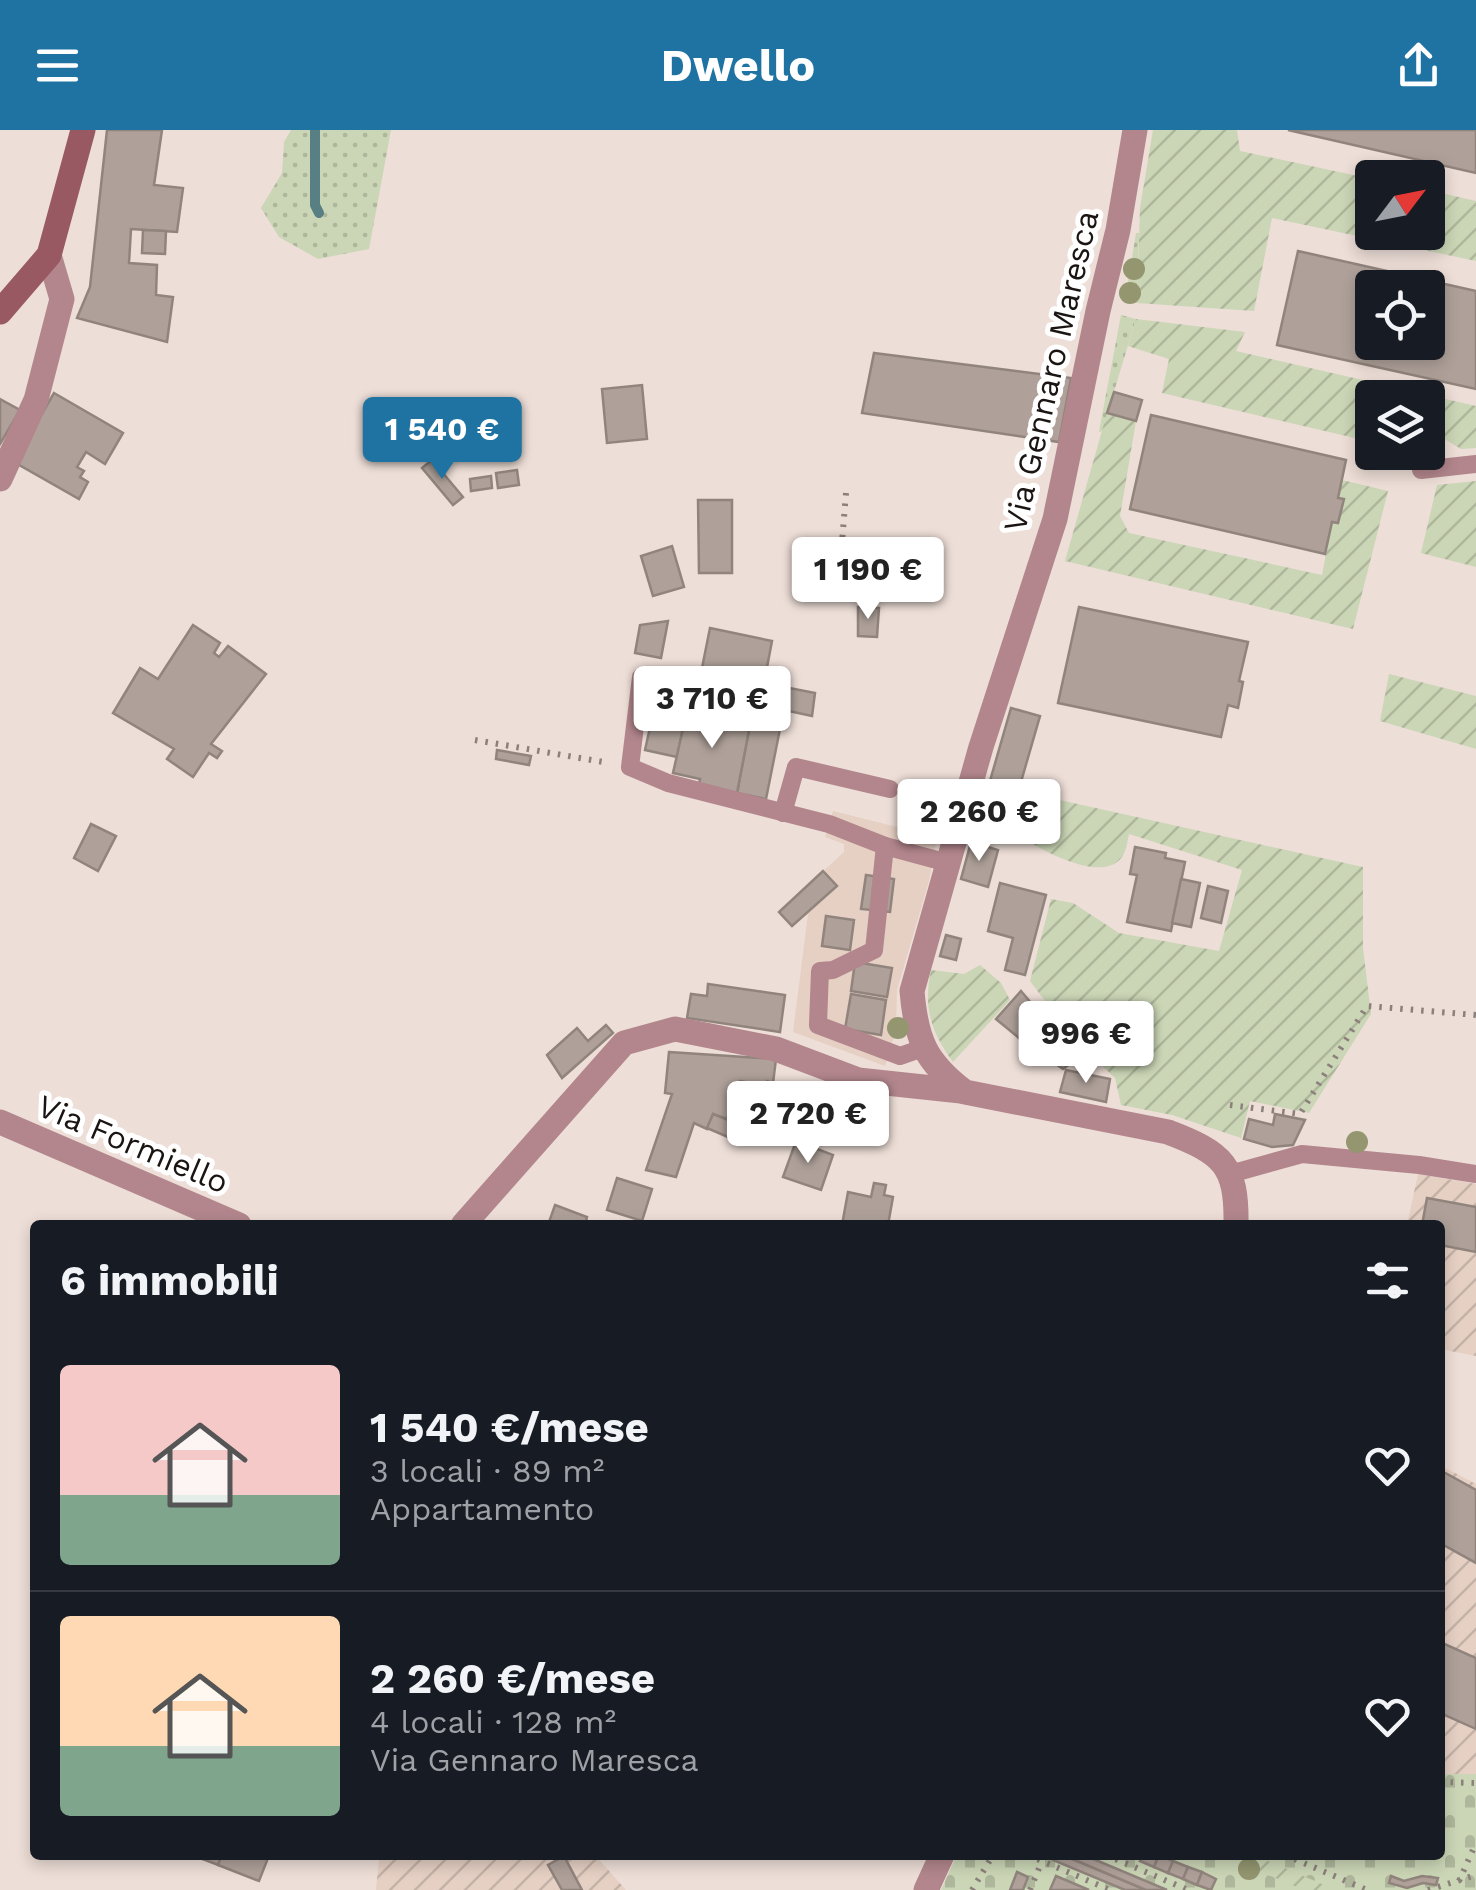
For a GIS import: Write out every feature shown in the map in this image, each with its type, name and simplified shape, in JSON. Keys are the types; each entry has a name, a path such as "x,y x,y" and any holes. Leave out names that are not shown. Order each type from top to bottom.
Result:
{"main road":[{"path":"0,312 50,254 83,130"}],"street":[{"name":"Via Gennaro Maresca","path":"965,1092 942,1074 923,1048 915,1026 912,991 980,746 1055,519 1136,130"},
{"path":"0,479 36,400 62,299 50,254"},
{"path":"467,1220 624,1043 676,1029 776,1050 858,1080 965,1092 1168,1132 1215,1153 1230,1174 1236,1192 1236,1220"},
{"name":"Via Formiello","path":"0,1122 227,1220"},
{"path":"926,1890 940,1860"}],"lane":[{"path":"1445,467 1476,464"},
{"path":"641,677 630,767 668,783 829,824 885,846 948,863"},
{"path":"783,813 796,767 890,789"},
{"path":"885,846 874,950 833,970 820,971 818,1025 900,1056 923,1048"},
{"path":"1230,1174 1302,1154 1476,1174"}],"path":[{"path":"846,493 840,567 940,576"},
{"path":"476,740 630,767"},
{"path":"1230,1105 1300,1114 1367,1006 1476,1014"},
{"path":"1445,1782 1476,1784"},
{"path":"1458,1881 1476,1843"},
{"path":"972,1890 990,1860"},
{"path":"1118,1860 1188,1890"},
{"path":"1298,1860 1367,1890"},
{"path":"1030,1890 1042,1861 1110,1890"},
{"path":"1428,1890 1476,1875"}],"shaded area":[{"path":"833,811 937,837 929,881 897,990 896,1030 885,1066 793,1032 808,914 792,926 779,912 844,852 844,844 825,837"},
{"path":"1418,1174 1476,1184 1476,1356 1445,1350 1445,1220 1408,1220"},
{"path":"1445,1468 1476,1484 1476,1774 1445,1774"},
{"path":"379,1860 599,1860 626,1890 376,1890"}],"green space":[{"path":"291,130 391,130 369,249 318,259 279,237 261,208 282,173 284,142"},
{"path":"1153,130 1237,130 1240,151 1355,175 1355,235 1272,218 1254,311 1137,303 1140,208"},
{"path":"1445,194 1476,201 1476,261 1424,250 1445,250"},
{"path":"1139,233 1137,303 1125,301"},
{"path":"1121,315 1136,319 1099,432"},
{"path":"1136,319 1245,332 1236,351 1363,380 1355,380 1355,438 1162,393 1169,359 1128,346"},
{"path":"1445,399 1476,406 1476,448 1461,449 1445,439"},
{"path":"1107,413 1136,421 1120,516 1129,533 1322,575 1332,522 1338,523 1344,500 1338,498 1342,480 1388,491 1353,629 1065,561"},
{"path":"1476,481 1476,567 1421,553 1437,485"},
{"path":"1389,674 1476,696 1476,749 1380,721"},
{"path":"1019,791 1363,867 1363,948 1371,1014 1309,1113 1250,1101 1241,1138 1172,1115 1121,1105 1115,1078 1072,1037 1030,981 1051,899 1073,903 1119,933 1219,951 1242,870 1129,834 1117,862 1106,867 1077,864 1045,851 1008,827"},
{"path":"980,965 1001,983 1010,1000 953,1062 931,1019 931,970 964,974"},
{"path":"1445,1774 1476,1774 1476,1890 941,1890 955,1860 1445,1860"},
{"path":"1232,1860 1266,1860 1336,1890 1304,1890"}],"building":[{"path":"107,130 162,130 154,185 183,188 177,232 131,229 129,263 157,265 156,295 173,297 167,342 77,318 90,287"},
{"path":"1288,130 1476,130 1476,173 1445,166 1445,160 1419,160"},
{"path":"143,230 166,231 165,254 142,253"},
{"path":"1298,251 1383,270 1355,270 1355,360 1445,360 1445,284 1476,291 1476,389 1277,345"},
{"path":"874,353 1071,378 1059,442 862,413"},
{"path":"642,385 647,439 607,443 602,389"},
{"path":"1114,392 1142,400 1136,421 1107,413"},
{"path":"54,393 123,433 105,464 86,452 77,467 84,471 80,477 88,482 79,499 14,462"},
{"path":"0,399 20,410 0,444"},
{"path":"1151,415 1346,460 1338,498 1344,499 1338,523 1332,522 1325,554 1130,509"},
{"path":"432,460 463,497 453,505 422,468"},
{"path":"517,470 519,485 498,488 496,473"},
{"path":"491,476 492,488 471,491 470,479"},
{"path":"698,500 732,500 732,573 699,573"},
{"path":"672,546 684,587 653,596 641,556"},
{"path":"858,607 879,608 877,637 858,636"},
{"path":"1079,607 1248,642 1239,681 1243,682 1238,708 1228,705 1221,737 1058,703"},
{"path":"668,621 661,658 635,653 640,625"},
{"path":"193,625 220,643 214,653 219,657 228,646 266,674 211,744 222,751 217,758 209,753 193,777 167,759 174,749 113,713 140,668 158,679"},
{"path":"710,628 772,641 761,699 746,696 741,723 693,713"},
{"path":"764,683 815,693 812,716 784,710 785,704 761,699"},
{"path":"658,691 695,699 693,713 687,711 677,757 645,750"},
{"path":"746,696 785,704 766,799 737,793 750,725 741,723"},
{"path":"1011,708 1040,716 1008,827 979,819"},
{"path":"687,711 750,725 737,793 699,785 700,779 673,773"},
{"path":"497,750 531,756 529,765 496,759"},
{"path":"91,824 116,836 98,871 74,858"},
{"path":"971,842 998,850 988,887 961,879"},
{"path":"1135,847 1166,853 1165,858 1185,862 1171,931 1127,922 1137,875 1130,874"},
{"path":"823,871 837,886 792,926 779,912"},
{"path":"866,875 894,879 890,912 861,909"},
{"path":"1181,879 1200,883 1191,927 1172,923"},
{"path":"1000,883 1046,895 1025,975 1005,970 1013,938 988,931"},
{"path":"1208,886 1228,891 1221,923 1201,918"},
{"path":"826,916 854,920 850,950 822,946"},
{"path":"946,935 961,939 956,960 940,956"},
{"path":"855,962 892,968 887,997 851,991"},
{"path":"708,984 785,995 780,1032 687,1018 691,994 707,996"},
{"path":"1021,991 1038,1011 1019,1038 996,1019"},
{"path":"851,994 886,1000 881,1035 845,1029"},
{"path":"1038,1011 1079,1057 1063,1069 1019,1038"},
{"path":"606,1025 613,1033 562,1078 547,1055 577,1028 588,1041"},
{"path":"669,1052 776,1059 773,1083 767,1081 765,1086 740,1081 727,1119 713,1114 707,1129 694,1123 676,1177 646,1170 672,1094 665,1093"},
{"path":"1066,1070 1110,1079 1106,1102 1060,1092"},
{"path":"713,1114 741,1125 735,1140 707,1128"},
{"path":"1275,1114 1305,1120 1293,1145 1272,1147 1244,1139 1249,1119 1273,1125"},
{"path":"796,1141 833,1155 821,1190 783,1177"},
{"path":"617,1178 652,1189 642,1220 607,1210"},
{"path":"874,1183 886,1185 884,1195 893,1197 889,1220 843,1220 848,1192 871,1197"},
{"path":"1427,1198 1476,1207 1476,1252 1445,1246 1445,1220 1423,1220"},
{"path":"555,1205 587,1217 586,1220 550,1220"},
{"path":"1445,1473 1476,1490 1476,1563 1445,1546"},
{"path":"1445,1644 1476,1658 1476,1729 1445,1715"},
{"path":"220,1860 267,1860 259,1881 218,1865"},
{"path":"566,1860 582,1890 562,1890 548,1865"},
{"path":"1053,1860 1075,1860 1146,1890 1125,1890"},
{"path":"1075,1860 1096,1860 1167,1890 1146,1890"},
{"path":"1140,1860 1157,1860 1154,1867"},
{"path":"1157,1860 1173,1861 1168,1873 1154,1867"},
{"path":"1173,1861 1188,1867 1183,1879 1168,1873"},
{"path":"1188,1867 1202,1872 1197,1885 1183,1879"},
{"path":"1017,1872 1028,1877 1023,1890 1010,1890"},
{"path":"1202,1872 1216,1879 1211,1890 1197,1885"},
{"path":"1056,1876 1089,1890 1050,1890"},
{"path":"1391,1876 1404,1881 1422,1876 1438,1878 1436,1885 1423,1883 1407,1888 1389,1883"}],"waterway":[{"path":"315,130 315,205 319,213"}]}
